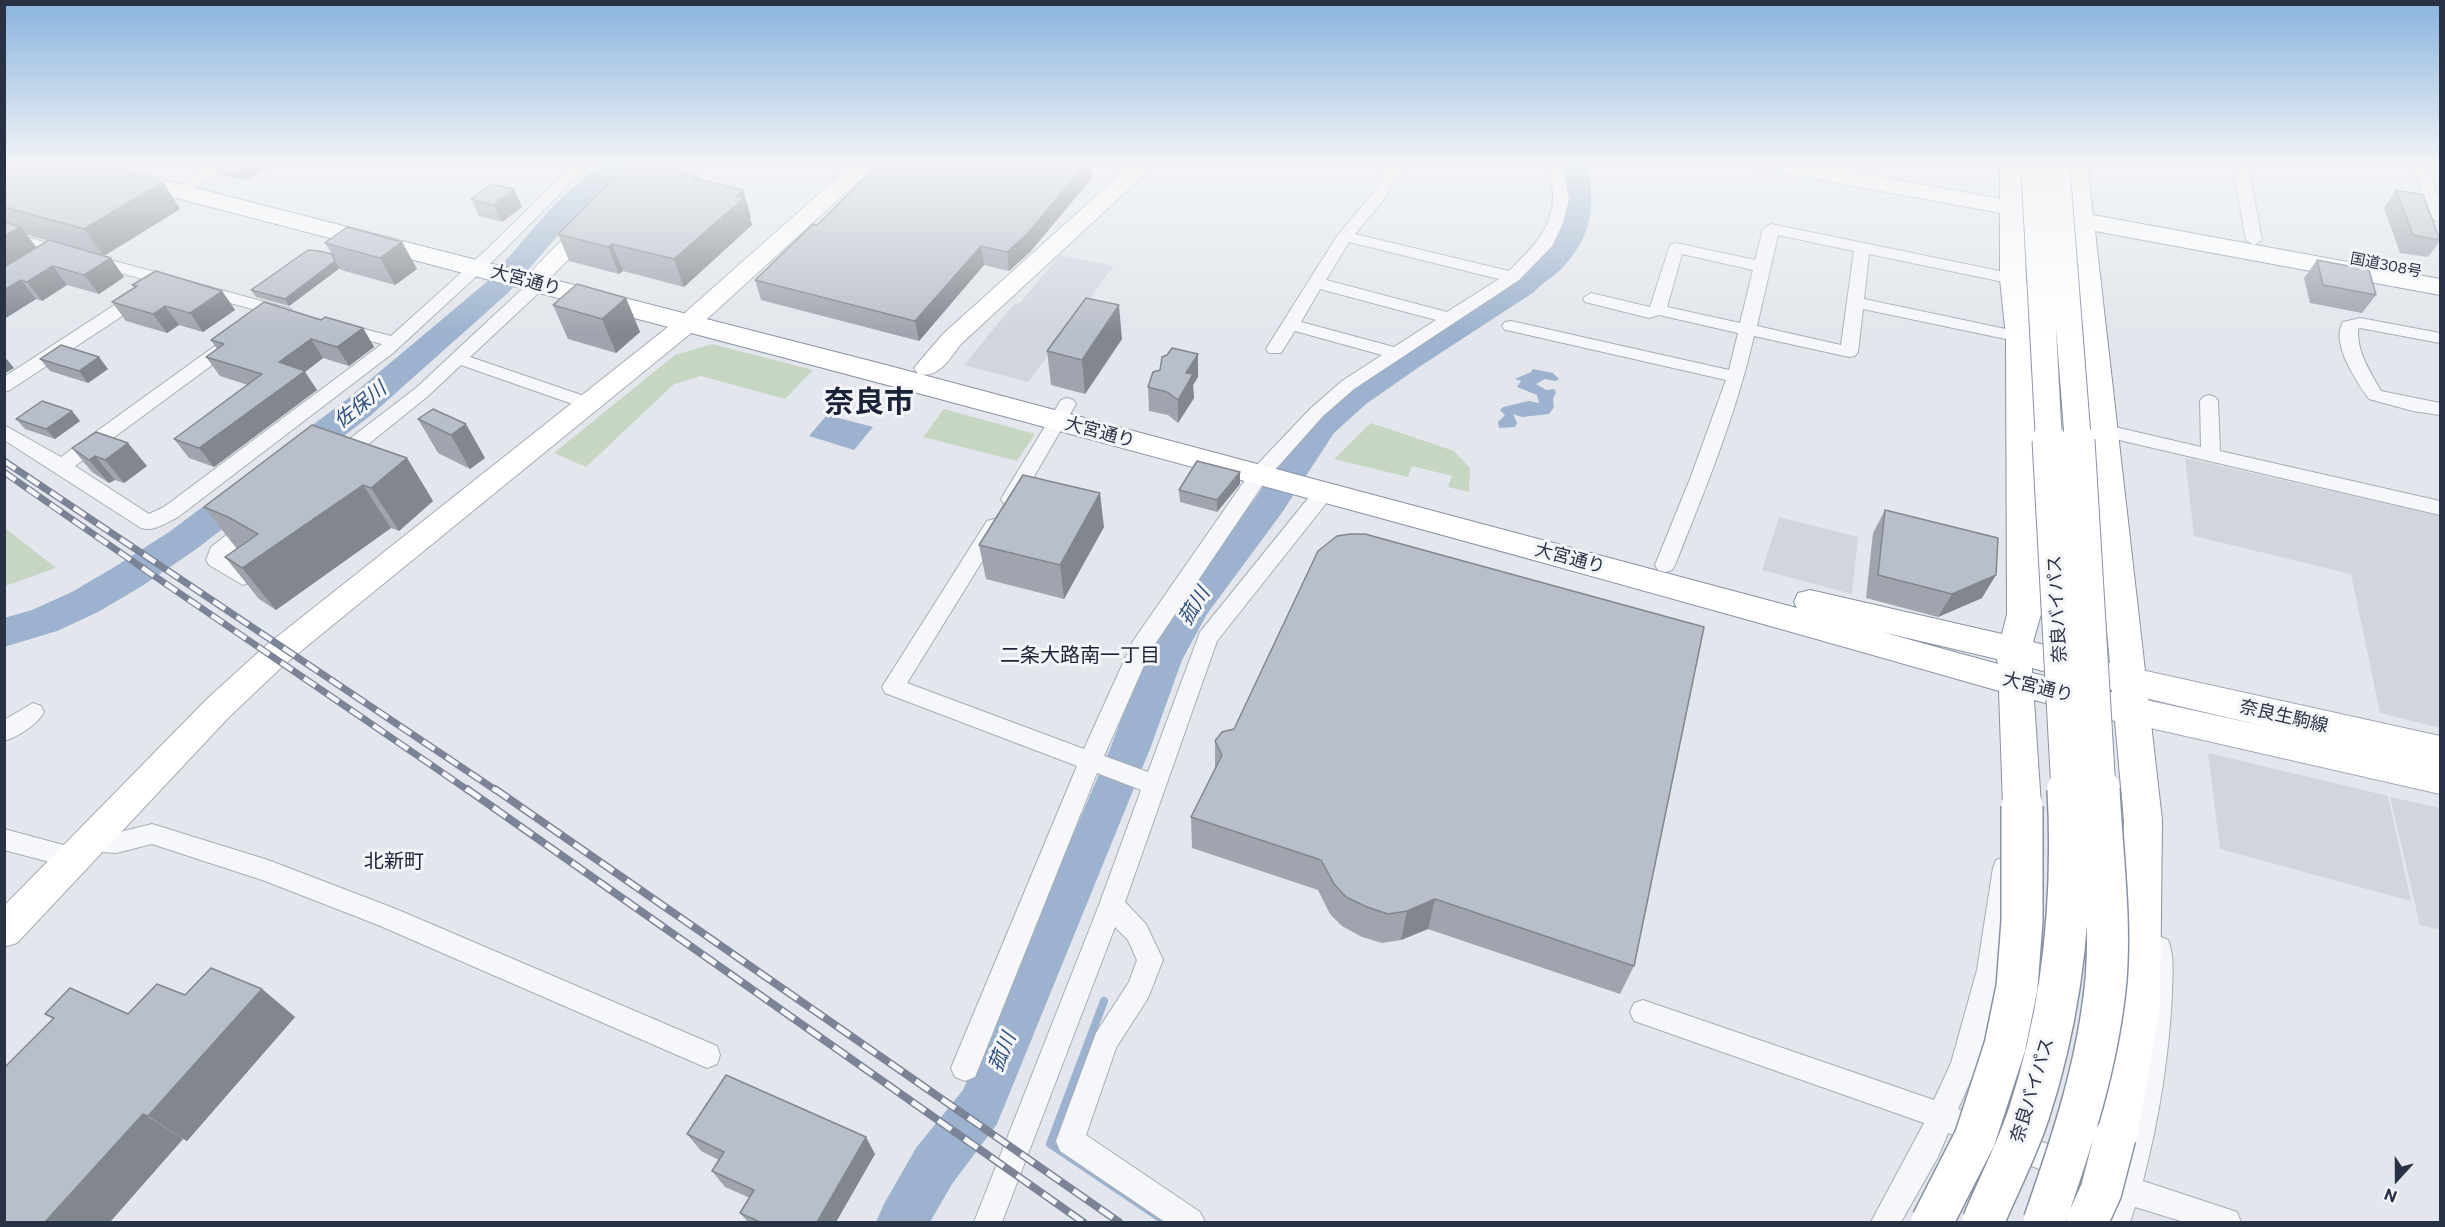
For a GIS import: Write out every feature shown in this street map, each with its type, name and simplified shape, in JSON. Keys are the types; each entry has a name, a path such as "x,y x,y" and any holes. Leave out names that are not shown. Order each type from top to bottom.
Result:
{"main road":[{"name":"大宮通り","path":"316,219 1061,412 1268,468 1314,483 2130,696"},
{"path":"1932,1222 1975,1138 2005,1046 2017,987 2021,932 2022,806 2014,666 2024,614 2020,338 2013,279 2019,219"},
{"name":"奈良バイパス","path":"1983,1222 2029,1114 2053,1020 2069,892 2069,812 2037,219"},
{"name":"奈良バイパス","path":"2044,1222 2072,1142 2094,1065 2106,979 2106,914 2082,491 2061,219"},
{"path":"2080,219 2143,820 2139,1007 2115,1137 2101,1191 2087,1222"},
{"name":"国道308号","path":"2101,219 2440,287"},
{"name":"国道308号","path":"2110,219 2254,240 2440,275"},
{"name":"大宮通り","path":"695,317 927,368 1061,412"},
{"name":"大宮通り","path":"1314,483 1665,565 1833,608 2014,666"},
{"name":"奈良生駒線","path":"2130,696 2440,751"},
{"name":"奈良生駒線","path":"2130,696 2440,779"}],"street":[{"path":"4,431 148,523 171,512 318,402 393,342 485,262 528,219"},
{"path":"326,468 460,359 595,219"},
{"path":"4,931 218,708 274,656 695,317 804,219"},
{"path":"927,368 952,339 1084,219"},
{"path":"1275,349 1345,236 1359,219"},
{"path":"965,1068 1090,762 1141,647 1268,468 1317,412 1340,392 1396,353 1513,277 1546,243 1556,219"},
{"path":"2250,219 2254,240"},
{"path":"1665,565 1700,479 1736,377 1749,330 1771,229 2013,279"},
{"path":"4,236 297,316"},
{"path":"1345,236 1513,277"},
{"path":"1659,310 1676,248 1763,267"},
{"path":"1591,298 1649,313 1659,310 1849,352 1863,248"},
{"path":"42,263 61,252"},
{"path":"4,386 165,280"},
{"path":"1316,283 1449,318"},
{"path":"1855,302 2020,338"},
{"path":"62,466 276,310"},
{"path":"2440,340 2360,323 2349,326 2348,336 2351,353 2375,395 2440,409"},
{"path":"1290,324 1396,353"},
{"path":"329,325 393,342"},
{"path":"1511,327 1736,377"},
{"path":"460,359 587,403"},
{"path":"2209,401 2211,456"},
{"path":"1061,412 1028,472 893,687 969,713 1090,762 1155,785"},
{"path":"2102,430 2440,508"},
{"path":"988,1222 1111,905 1208,638 1314,483"},
{"path":"243,577 216,560 218,552 270,511"},
{"path":"4,732 33,712"},
{"path":"1885,1222 1928,1147 1964,1064 1990,970 2013,828 2022,806"},
{"path":"2116,1222 2127,1190 2148,1100 2160,982 2157,869 2143,820"},
{"path":"4,839 83,850 152,834 268,871 387,917 707,1055"},
{"path":"1111,905 1137,932 1150,960 1139,989 1104,1042 1070,1141 1190,1222"},
{"path":"1643,1012 1941,1116 2127,1190 2227,1222"}],"shaded area":[{"path":"1060,255 1114,266 1028,382 964,365 1014,304 1020,303"},
{"path":"2185,458 2440,516 2440,728 2380,713 2351,574 2194,536"},
{"path":"1779,517 1858,537 1852,594 1762,570"},
{"path":"2208,753 2388,796 2411,901 2220,849"},
{"path":"2390,797 2440,808 2440,930 2420,925"}],"green space":[{"path":"712,344 813,370 785,399 701,376 674,384 586,467 554,453 675,355"},
{"path":"944,409 1035,434 1017,461 923,437"},
{"path":"1371,423 1454,451 1470,468 1469,492 1448,487 1452,476 1412,466 1408,477 1334,459"},
{"path":"5,528 56,568 5,586"}],"water":[{"path":"1533,369 1553,373 1559,379 1556,381 1545,379 1536,384 1546,390 1554,389 1556,392 1553,399 1554,407 1549,414 1522,417 1513,414 1517,423 1515,427 1499,428 1498,422 1505,415 1500,410 1503,407 1529,401 1539,403 1537,395 1517,387 1521,381 1515,379"},
{"path":"827,415 873,427 854,450 809,436"}],"building":[{"path":"49,219 100,219 84,229"},
{"path":"573,219 720,219 674,259 612,244 608,247 558,234"},
{"path":"823,219 1039,219 1007,252 981,246 915,321 755,280 813,224 817,225"},
{"path":"2407,219 2432,219 2440,240 2413,235"},
{"path":"4,222 21,227 4,236"},
{"path":"347,227 402,242 380,258 325,243"},
{"path":"49,240 111,258 84,275 53,266 27,282 21,280 4,290 4,267"},
{"path":"308,250 332,254 335,261 285,299 251,290"},
{"path":"2317,260 2369,270 2376,295 2323,285"},
{"path":"156,271 222,291 190,313 165,306 153,314 112,302 137,286 132,285"},
{"path":"577,284 626,298 602,319 553,305"},
{"path":"1086,298 1119,305 1082,360 1047,351"},
{"path":"264,302 321,320 325,317 363,328 337,347 311,339 279,362 305,371 199,448 174,439 262,374 206,357 224,344 211,340"},
{"path":"61,345 99,357 79,371 40,359"},
{"path":"1172,348 1198,354 1186,373 1193,374 1178,400 1167,392 1148,387 1153,372 1160,370 1162,357 1167,355"},
{"path":"42,401 72,411 46,429 16,419"},
{"path":"433,409 466,424 451,435 418,419"},
{"path":"312,425 407,458 371,488 363,485 242,568 225,557 258,534 204,507"},
{"path":"96,432 128,443 105,460 95,456 89,460 72,448"},
{"path":"1197,461 1240,472 1217,500 1179,490"},
{"path":"1023,475 1100,493 1060,565 979,545"},
{"path":"1885,510 1998,538 1996,575 1952,594 1878,575"},
{"path":"1365,534 1704,627 1634,966 1435,899 1407,911 1388,914 1367,907 1346,897 1334,884 1321,860 1191,817 1222,755 1215,741 1222,732 1234,729 1318,551 1337,536"},
{"path":"211,968 262,989 148,1116 143,1114 45,1222 4,1222 4,1068 54,1018 45,1014 70,988 128,1014 157,984 185,995"},
{"path":"726,1075 866,1137 817,1222 760,1222 740,1213 754,1190 712,1171 724,1152 687,1134"}],"waterway":[{"name":"佐保川","path":"4,633 44,621 85,602 182,541 358,408 499,286 557,219"},
{"name":"菰川","path":"902,1222 934,1166 980,1107 1130,749 1163,660 1193,605 1269,505 1322,425 1355,397 1408,360 1524,286 1535,274 1552,262 1562,250 1577,219"},
{"path":"1104,1001 1050,1144 1166,1222"}],"railway":[{"path":"4,461 497,791"},
{"path":"4,472 469,791"},
{"path":"467,789 1083,1222"},
{"path":"495,789 1119,1222"}],"district":[{"name":"奈良市","path":"869,402"},
{"name":"二条大路南一丁目","path":"1080,655"},
{"name":"北新町","path":"394,861"}]}
